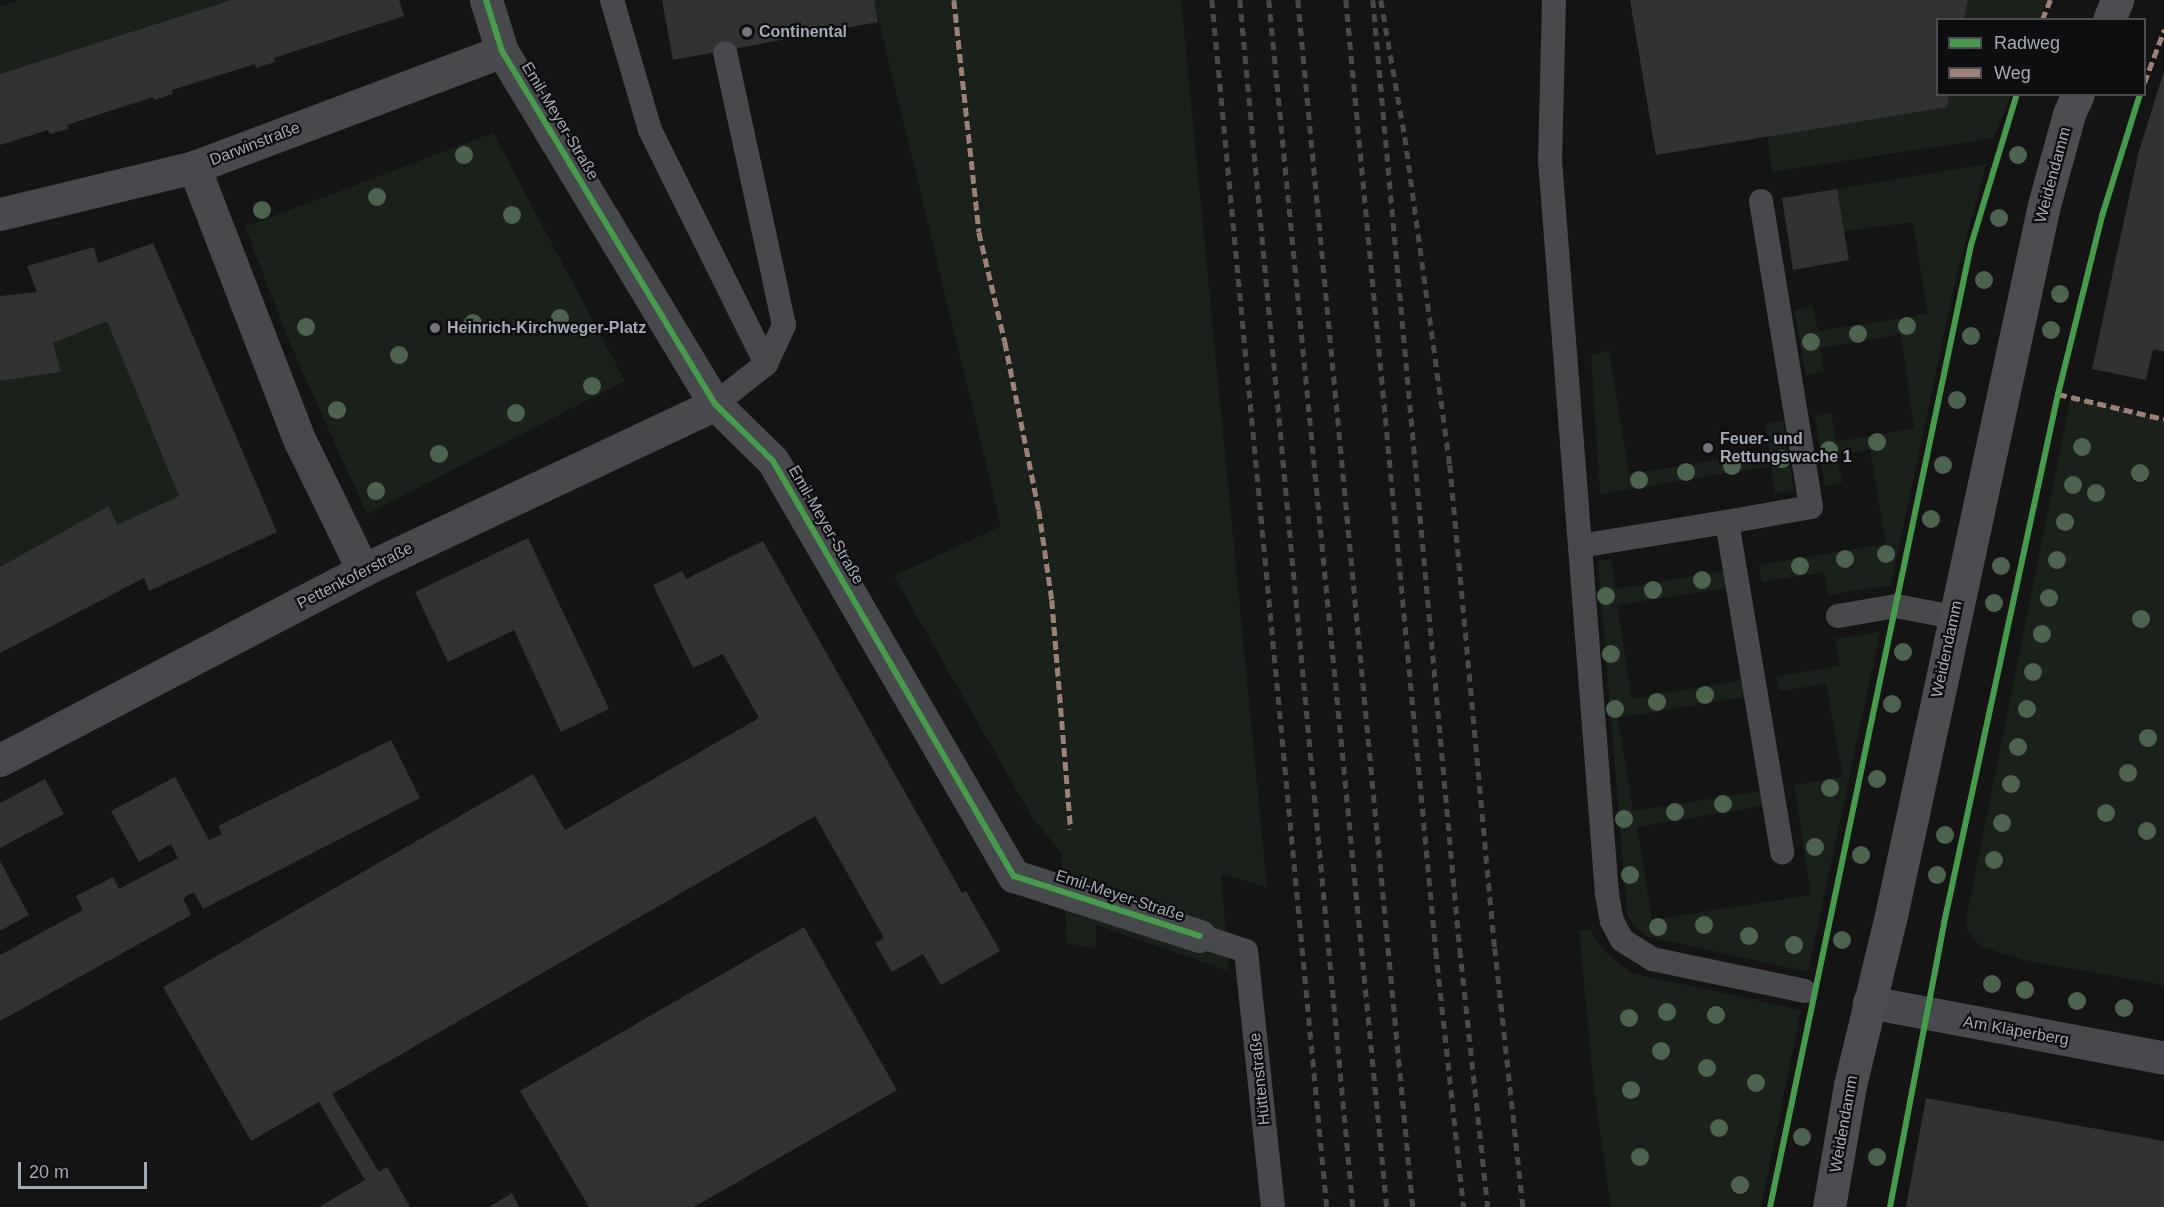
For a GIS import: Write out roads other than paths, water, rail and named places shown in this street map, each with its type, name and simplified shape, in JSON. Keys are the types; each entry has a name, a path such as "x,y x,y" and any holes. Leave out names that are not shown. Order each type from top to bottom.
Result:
{"main road":[{"path":"2110,18 2116,0"},
{"name":"Weidendamm","path":"1829,1207 1850,1084 1892,911 2044,205 2069,114 2077,96"}],"street":[{"name":"Emil-Meyer-Straße","path":"486,0 502,51 715,404 772,461 1014,876 1200,936"},
{"name":"Darwinstraße","path":"0,214 194,167 502,51"},
{"path":"194,167 300,441 363,570"},
{"name":"Pettenkoferstraße","path":"0,760 363,570 715,404"},
{"name":"Am Kläperberg","path":"1869,1002 2164,1058"}],"lane":[{"path":"612,0 650,130 766,364"},
{"path":"1554,0 1550,160 1607,894 1612,921 1622,940 1652,959 1804,991"},
{"path":"715,404 766,364 784,325 725,53"},
{"path":"1580,546 1811,507 1761,201"},
{"path":"1727,522 1782,852"},
{"path":"1838,616 1896,606 1954,617"},
{"name":"Hüttenstraße","path":"1200,936 1246,951 1273,1207"}],"railway":[{"path":"1212,0 1327,1207"},
{"path":"1240,0 1353,1207"},
{"path":"1269,0 1387,1207"},
{"path":"1298,0 1413,1207"},
{"path":"1346,0 1436,951 1464,1207"},
{"path":"1373,0 1460,950 1488,1207"},
{"path":"1381,0 1405,137 1450,465 1495,948 1523,1207"}],"place":[{"name":"Continental","path":"747,32"},
{"name":"Heinrich-Kirchweger-Platz","path":"435,328"},
{"name":"Feuer- und Rettungswache 1","path":"1708,448"}]}
